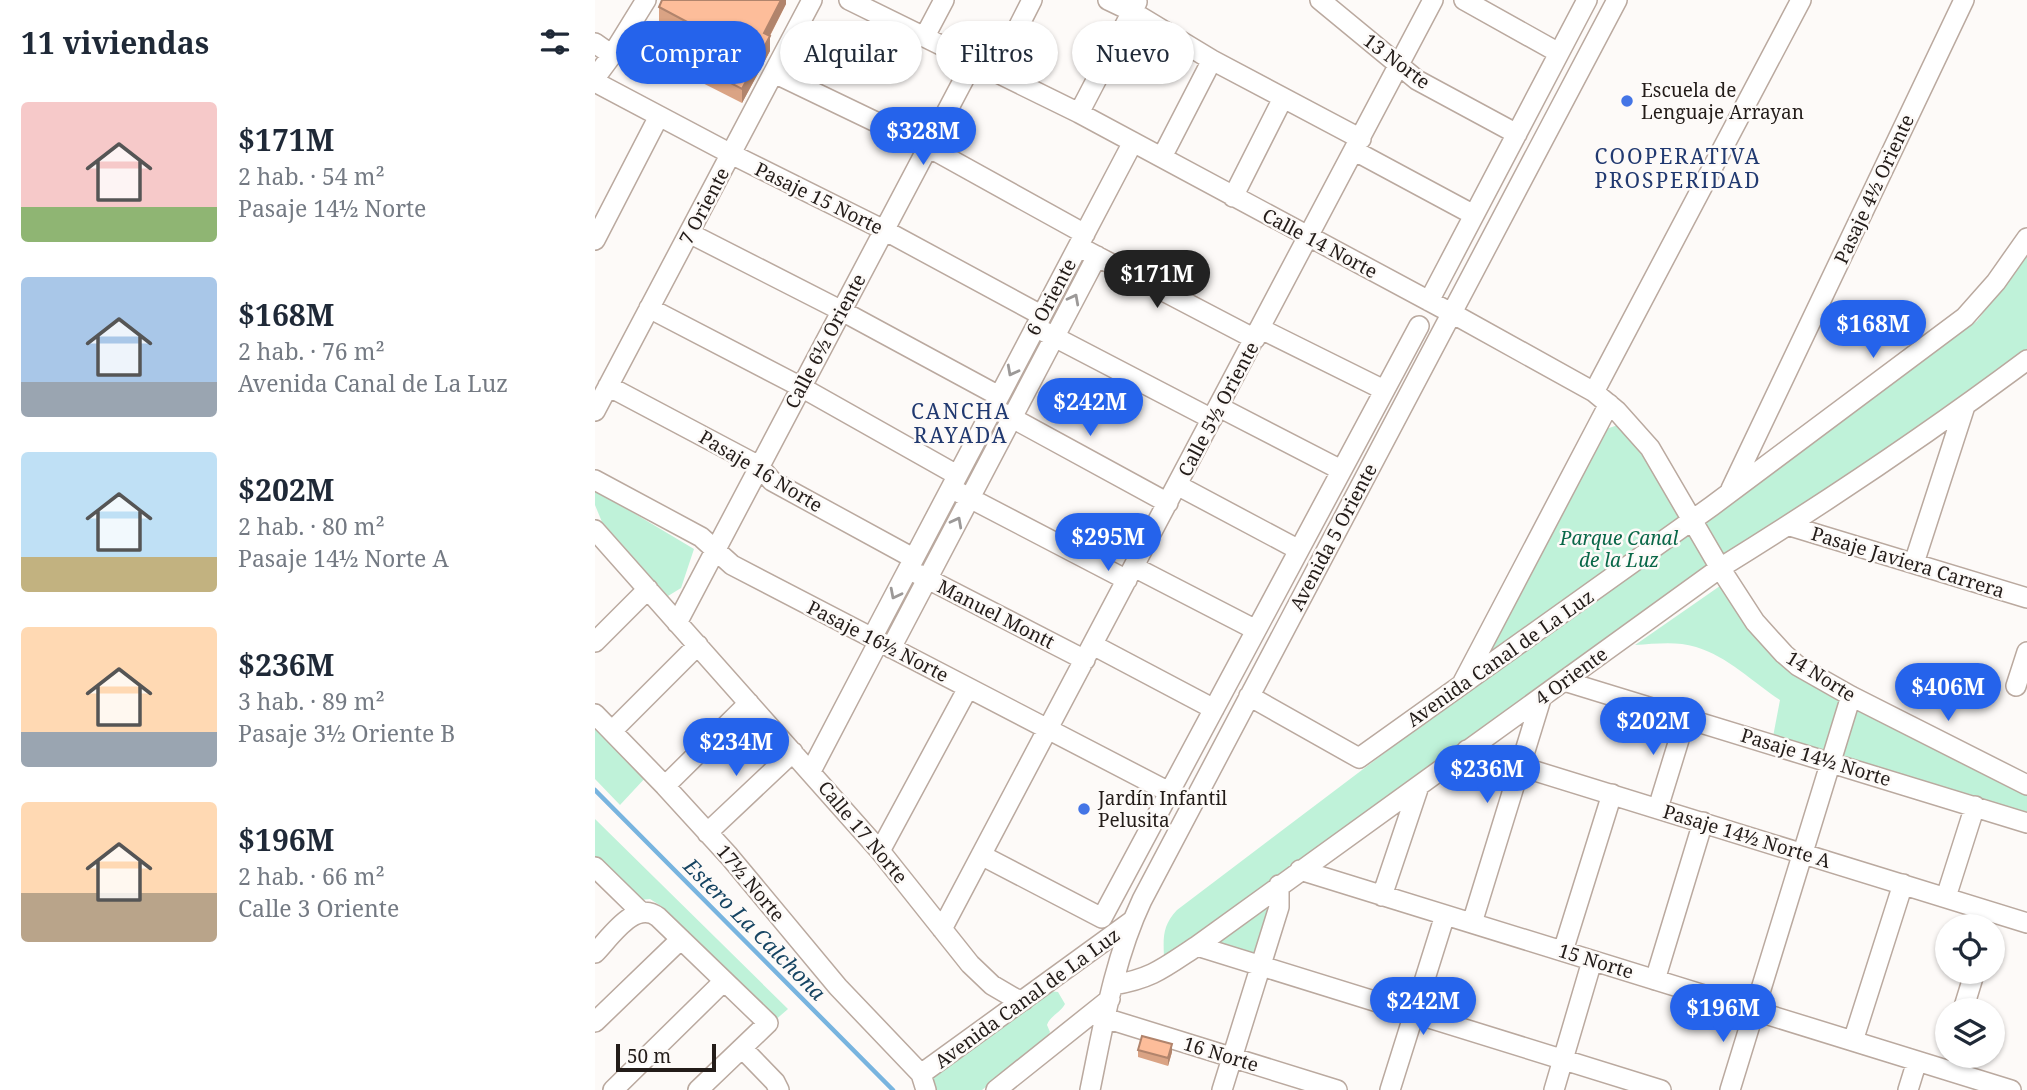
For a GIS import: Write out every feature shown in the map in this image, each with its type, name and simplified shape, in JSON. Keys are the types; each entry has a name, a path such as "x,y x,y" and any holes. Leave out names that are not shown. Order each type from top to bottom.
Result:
{"street":[{"path":"595,80 646,0"},
{"name":"7 Oriente","path":"595,411 813,0"},
{"name":"Calle 14 Norte","path":"849,0 936,41"},
{"path":"925,36 944,0"},
{"path":"1021,21 1032,0"},
{"path":"1108,0 1135,6 1212,60 1283,99 1474,215"},
{"name":"Calle 5½ Oriente","path":"942,929 1433,0"},
{"path":"1464,0 1559,53"},
{"path":"1429,301 1587,0"},
{"name":"Avenida 5 Oriente","path":"1090,1090 1105,1018 1132,921 1617,0"},
{"path":"1462,685 1601,398 1801,0"},
{"name":"Pasaje 4½ Oriente","path":"1729,492 1964,0"},
{"name":"13 Norte","path":"1328,3 1417,80 1517,134"},
{"path":"1079,113 1135,6"},
{"path":"595,43 612,55"},
{"path":"1163,157 1212,60"},
{"path":"774,73 928,147 1081,240 1097,256 1258,334 1384,390"},
{"name":"Pasaje 15 Norte","path":"595,80 731,154 884,230 1038,321 1055,337 1342,470"},
{"name":"Calle 6½ Oriente","path":"677,622 961,84"},
{"name":"Calle 14 Norte","path":"1022,84 1429,301 1601,398 1650,449 1693,518 1720,569"},
{"path":"1233,197 1283,99"},
{"path":"595,240 659,116"},
{"name":"6 Oriente","path":"881,642 911,563 1133,142"},
{"path":"689,233 842,311 995,402 1012,418 1168,503"},
{"name":"Avenida Canal de La Luz","path":"1249,696 1359,758 1729,492 1965,317 1983,299 2027,238"},
{"name":"6 Oriente","path":"811,771 881,642 927,579 1097,256"},
{"path":"649,308 801,387 953,481 969,498 1256,630"},
{"path":"981,855 1102,918 1419,326"},
{"name":"4 Oriente","path":"1112,992 1152,975 1197,946 1720,569 1790,526 1965,406 2027,360"},
{"name":"Pasaje 16 Norte","path":"608,386 759,466 772,481 911,563"},
{"path":"1914,563 1965,406"},
{"name":"Pasaje 16½ Norte","path":"595,480 701,537 732,565 1169,792"},
{"path":"1177,485 1299,550"},
{"name":"Pasaje Javiera Carrera","path":"1790,526 2027,598"},
{"name":"Calle 17 Norte","path":"595,530 880,850 980,975 1003,992 1024,1000"},
{"name":"Manuel Montt","path":"911,563 927,579 1214,709"},
{"name":"14 Norte","path":"1720,569 1755,622 1798,666 1851,696 2027,785"},
{"path":"595,642 648,590"},
{"path":"612,731 698,645"},
{"path":"2016,686 2027,652"},
{"name":"Pasaje 14½ Norte","path":"1564,681 2027,823"},
{"path":"880,850 968,688"},
{"path":"1730,1090 1851,696"},
{"path":"1472,923 1541,699"},
{"path":"665,786 749,703"},
{"name":"17½ Norte","path":"595,714 665,786 838,987 924,1082"},
{"path":"1658,808 1686,717"},
{"name":"Pasaje 14½ Norte A","path":"1467,750 1946,897 1982,914"},
{"path":"707,833 793,752"},
{"path":"1382,896 1419,786"},
{"path":"1563,951 1612,794"},
{"path":"1946,897 1975,806"},
{"path":"1655,980 1703,822"},
{"path":"595,867 643,911 654,914 768,1023 698,1090"},
{"name":"15 Norte","path":"1300,870 1917,1061 1935,1062"},
{"path":"1853,1041 1903,884"},
{"path":"1222,1090 1279,907 1279,885"},
{"path":"595,953 632,916 643,911"},
{"path":"1390,1090 1445,915"},
{"name":"Pasaje 14½ Norte A","path":"2005,920 2027,923"},
{"name":"Avenida Canal de La Luz","path":"924,1082 1024,1000 1132,921"},
{"path":"595,1022 681,939"},
{"path":"1197,946 1661,1090"},
{"path":"1554,1090 1592,961"},
{"path":"613,1090 724,981"},
{"path":"996,1090 1112,992"},
{"name":"16 Norte","path":"1105,1018 1327,1089"},
{"path":"742,1048 775,1082 779,1090"},
{"path":"1908,1090 1917,1061"},
{"name":"15 Norte","path":"1961,1068 2011,1090"}],"green space":[{"name":"Parque Canal de la Luz","path":"2027,254 2027,351 1174,954 1164,957 1165,931 1177,910 1473,686 1606,429 1618,425 1637,446 1687,529 1977,321"},
{"path":"595,490 694,549 681,588 668,596 602,522 595,505"},
{"path":"1730,579 1783,659 2027,789 2027,819 1772,742 1780,700 1740,670 1707,651 1688,645 1635,645"},
{"path":"595,723 647,776 620,805 595,779"},
{"path":"595,819 788,1009 773,1022 661,906 650,899 640,900 595,856"},
{"path":"1276,900 1258,958 1211,946"},
{"path":"1050,991 1058,992 1065,1004 1048,1022 1050,1032 1047,1037 982,1090 933,1088 933,1078"}],"building":[{"path":"662,0 781,0 766,29 766,21 685,21 659,7"},
{"path":"1142,1036 1172,1044 1168,1058 1138,1050"}],"waterway":[{"name":"Estero La Calchona","path":"595,790 893,1090"}],"place":[{"name":"Escuela de Lenguaje Arrayan","path":"1627,101"},
{"name":"Jardín Infantil Pelusita","path":"1084,809"}],"district":[{"name":"COOPERATIVA PROSPERIDAD","path":"1678,168"},
{"name":"CANCHA RAYADA","path":"961,423"}]}
